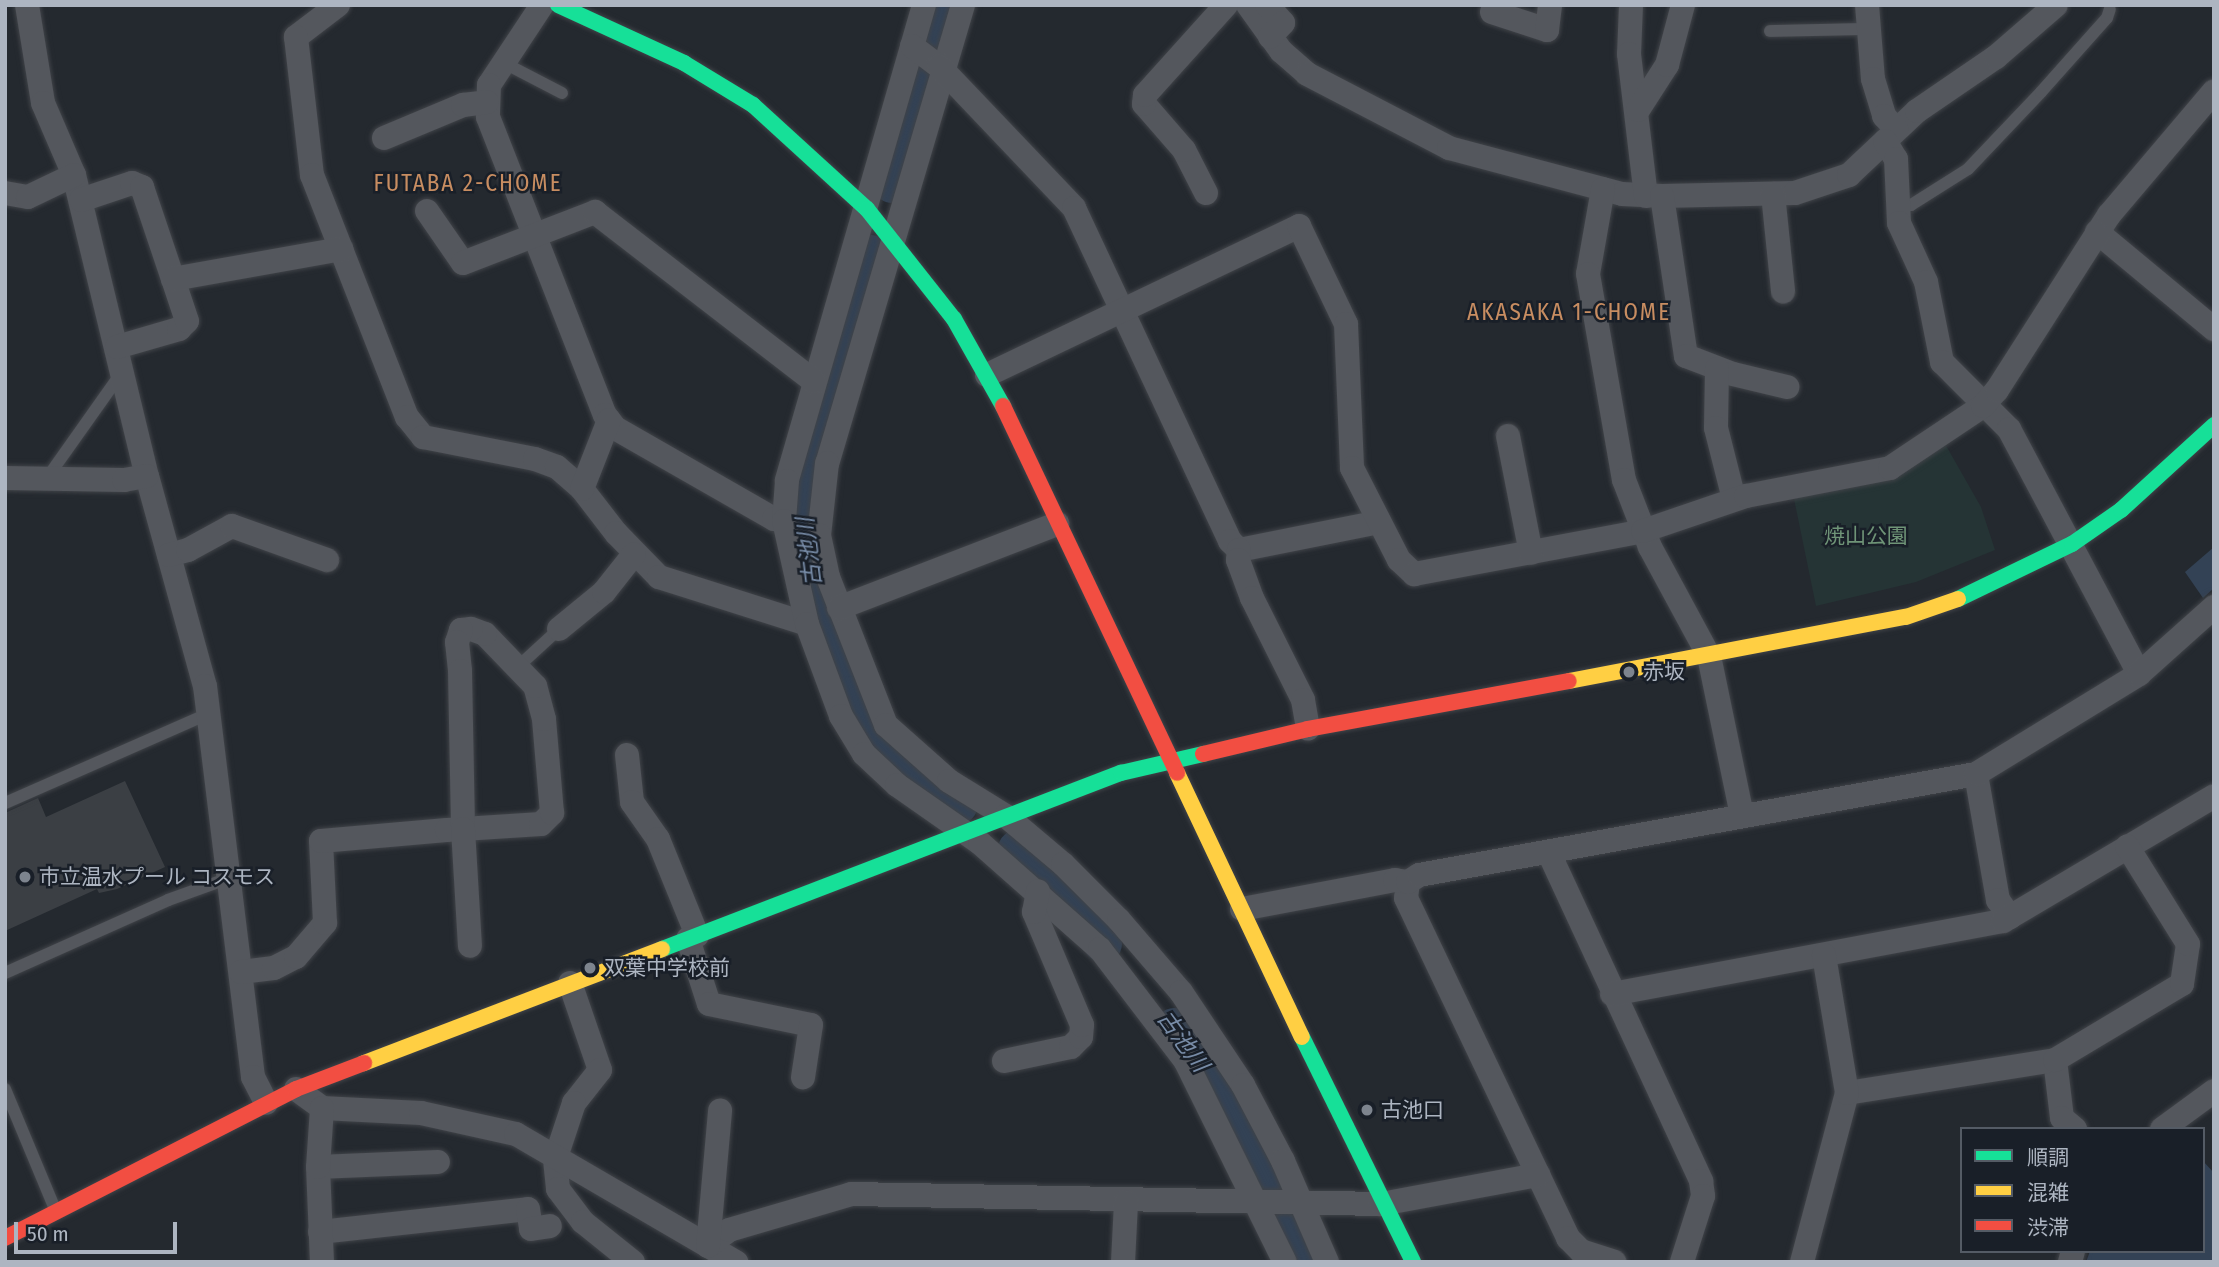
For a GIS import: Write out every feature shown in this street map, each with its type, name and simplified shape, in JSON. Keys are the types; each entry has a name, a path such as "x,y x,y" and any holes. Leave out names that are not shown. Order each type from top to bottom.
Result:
{"street":[{"path":"27,5 43,103 74,175 81,200 147,476 210,713 253,1077 266,1103"},
{"path":"338,5 296,37 295,58 312,176 407,416 423,437 536,459 557,467 582,489 634,554 659,577 807,624"},
{"path":"542,5 506,64 489,85 488,117 537,234 609,420 763,513 785,521"},
{"path":"558,5 684,63 753,105 867,209 894,238 954,319 986,375 1381,1205 1413,1262"},
{"path":"924,5 916,47 786,481 785,521 807,624 841,716 864,754 960,834 980,843 1038,891 1100,949 1185,1060 1262,1204 1285,1262"},
{"path":"963,5 841,414 821,494 820,535 839,608 886,724 949,781 1006,816 1119,919 1181,992 1243,1085 1326,1262"},
{"path":"1206,193 1184,150 1144,104 1145,95 1226,5"},
{"path":"1248,5 1277,18 1307,74 1331,90 1449,149 1602,189 1654,196 1773,194 1826,186 1849,175 1891,135 1996,57 2056,5"},
{"path":"1492,12 1547,30 1550,5"},
{"path":"1631,5 1629,54 1637,110 1681,343 1686,356 1717,369 1787,387"},
{"path":"1637,110 1667,65 1683,5"},
{"path":"1868,17 1872,79 1891,135 1896,159 1899,223 1926,282 1942,362 1983,406 2009,429 2139,674"},
{"path":"916,47 942,69 1074,208 1125,308 1230,541 1239,550"},
{"path":"986,375 1299,226 1343,312 1349,455 1399,560 1414,574 1643,531 1734,499 1890,468 1983,406 1997,390 2098,232 2214,91"},
{"path":"384,138 463,105 487,102"},
{"path":"5,193 28,197 74,175"},
{"path":"81,200 132,183 142,187 187,321 179,329 117,347"},
{"path":"1602,189 1588,274 1625,480 1643,531 1709,656 1742,816"},
{"path":"1773,194 1783,291"},
{"path":"427,211 463,263 595,212 841,414"},
{"path":"2098,232 2214,329"},
{"path":"173,279 341,249"},
{"path":"1717,369 1716,428 1734,499"},
{"path":"582,489 609,420"},
{"path":"5,1238 296,1089 1006,816 1170,759 1308,729 1906,617 1973,594 2072,544 2161,478 2214,425"},
{"path":"1508,436 1531,553"},
{"path":"5,478 124,480 147,476"},
{"path":"1239,550 1379,522"},
{"path":"839,608 1057,524"},
{"path":"169,555 188,550 232,526 327,560"},
{"path":"1239,550 1238,560 1252,598 1303,700 1308,729"},
{"path":"559,629 604,592 634,554"},
{"path":"1242,909 1395,880 1408,882 1419,874 1549,853 1976,774 2139,674 2214,607"},
{"path":"241,972 274,968 296,957 324,923 321,841 463,829 541,824 552,813 544,719 535,686 485,634 471,629 461,630 457,642 463,829 470,946"},
{"path":"627,755 632,802 658,839 692,937 709,1004 811,1025 803,1077"},
{"path":"1976,774 1998,900 2010,917"},
{"path":"1612,994 1825,955 2010,917 2214,796"},
{"path":"1847,1093 2055,1060 2182,984 2188,944 2127,846"},
{"path":"1549,853 1612,994 1701,1181 1703,1196 1682,1262"},
{"path":"1408,882 1406,898 1568,1238 1581,1251 1614,1262"},
{"path":"1004,1061 1071,1046 1081,1037 1082,1025 1034,912 1038,891"},
{"path":"1802,1262 1847,1093 1825,955"},
{"path":"570,983 600,1070 574,1103 555,1160 558,1189 583,1222 633,1262"},
{"path":"2055,1060 2062,1118 2073,1127"},
{"path":"296,1089 323,1108 421,1113 516,1134 555,1160 736,1262"},
{"path":"2165,1127 2214,1091"},
{"path":"322,1262 318,1167 323,1108"},
{"path":"708,1246 720,1111"},
{"path":"318,1167 438,1162"},
{"path":"708,1246 729,1230 851,1194 1126,1202 1381,1205 1538,1175"},
{"path":"1124,1262 1126,1202"},
{"path":"320,1232 528,1209 531,1228 550,1226"}],"lane":[{"path":"1898,206 1911,205 1968,169 2107,18 2110,9"},
{"path":"1770,31 1868,17"},
{"path":"506,64 562,93"},
{"path":"47,478 122,372"},
{"path":"523,662 559,629"},
{"path":"5,803 210,713"},
{"path":"5,973 167,900 229,878"},
{"path":"5,1089 56,1213"}],"green space":[{"name":"焼山公園","path":"1944,442 1981,507 1995,550 1916,582 1816,606 1793,494"}],"water":[{"path":"2214,547 2214,588 2203,598 2185,572"},
{"path":"2205,1163 2214,1173 2214,1262 2086,1262 2089,1253 2205,1253"}],"building":[{"path":"125,781 165,867 117,889 99,893 97,889 5,931 5,813 38,798 46,817"}],"waterway":[{"name":"古池川","path":"892,184 945,5"},
{"name":"古池川","path":"871,254 804,483 802,532 816,606 848,695 904,768 959,805"},
{"name":"古池川","path":"1017,849 1103,944"},
{"name":"古池川","path":"1174,1027 1217,1090 1308,1262"}],"traffic: fast":[{"path":"558,5 684,63 753,105 867,209 954,319 1003,406"},
{"path":"1958,599 2072,544 2121,510 2214,425"},
{"path":"662,949 1121,773 1203,754"},
{"path":"1302,1037 1413,1262"}],"traffic: slow":[{"path":"1569,681 1906,617 1958,599"},
{"path":"1177,773 1302,1037"},
{"path":"364,1063 662,949"}],"traffic: jam":[{"path":"1003,406 1177,773"},
{"path":"1203,754 1308,729 1569,681"},
{"path":"5,1238 296,1089 364,1063"}],"place":[{"name":"赤坂","path":"1629,672"},
{"name":"市立温水プール コスモス","path":"25,877"},
{"name":"双葉中学校前","path":"590,968"},
{"name":"古池口","path":"1367,1110"}],"district":[{"name":"FUTABA 2-CHOME","path":"468,183"},
{"name":"AKASAKA 1-CHOME","path":"1569,312"}]}
